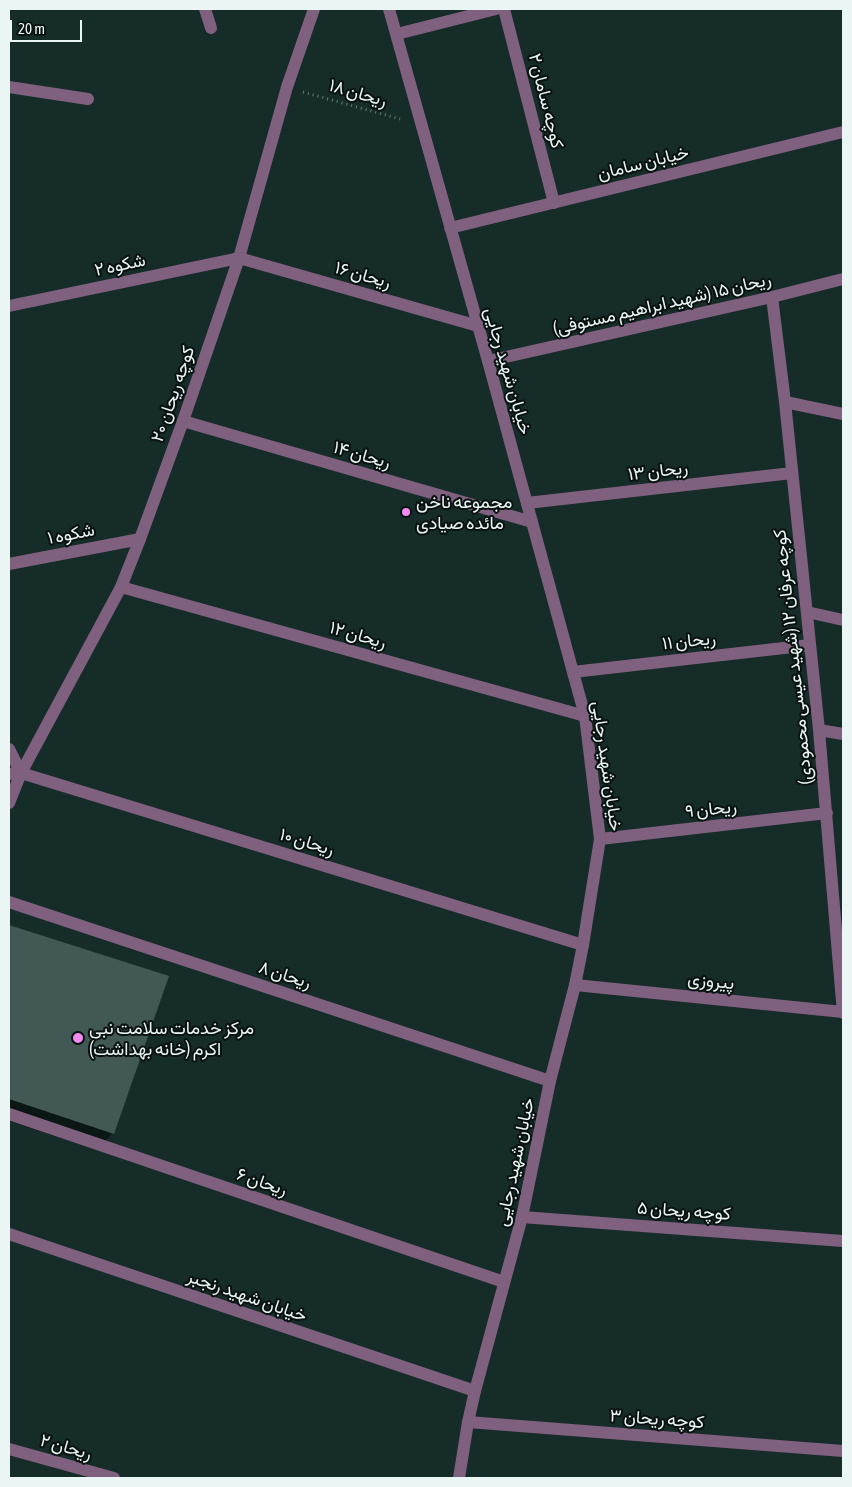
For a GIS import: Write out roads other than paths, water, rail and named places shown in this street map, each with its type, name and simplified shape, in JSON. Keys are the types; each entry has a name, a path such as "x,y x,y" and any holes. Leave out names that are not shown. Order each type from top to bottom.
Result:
{"street":[{"path":"205,9 211,28"},
{"name":"کوچه ریحان ۲۰","path":"9,803 15,774 121,587 140,539 239,258 287,88 314,9"},
{"name":"خیابان شهید رجایی","path":"389,9 585,716 600,838 575,985 550,1081 522,1216 475,1391 459,1478"},
{"path":"397,34 496,9"},
{"name":"کوچه سامان ۲","path":"504,9 554,202"},
{"path":"9,88 88,99"},
{"name":"خیابان سامان","path":"450,228 843,132"},
{"name":"شکوه ۲","path":"9,306 239,258"},
{"name":"ریحان ۱۶","path":"239,258 478,326"},
{"name":"ریحان ۱۵ (شهید ابراهیم مستوفی)","path":"488,361 772,297 843,279"},
{"name":"کوچه عرفان ۱۲ (شهید عیسی محمودی)","path":"772,297 785,402 819,730 843,1012"},
{"path":"785,402 843,414"},
{"name":"ریحان ۱۴","path":"183,421 532,522"},
{"name":"ریحان ۱۳","path":"527,503 792,473"},
{"name":"شکوه ۱","path":"9,564 140,539"},
{"name":"ریحان ۱۲","path":"121,587 585,716"},
{"path":"807,612 843,620"},
{"name":"ریحان ۱۱","path":"573,672 810,645"},
{"path":"819,730 843,734"},
{"path":"9,749 15,774"},
{"name":"ریحان ۱۰","path":"15,774 583,945"},
{"name":"ریحان ۹","path":"600,838 827,813"},
{"name":"ریحان ۸","path":"9,902 550,1081"},
{"name":"پیروزی","path":"575,985 843,1012"},
{"name":"ریحان ۶","path":"9,1114 504,1282"},
{"name":"کوچه ریحان ۵","path":"522,1216 843,1241"},
{"name":"خیابان شهید رنجبر","path":"9,1234 475,1391"},
{"name":"کوچه ریحان ۳","path":"468,1422 843,1451"},
{"name":"ریحان ۲","path":"9,1449 114,1478"}],"place":[{"name":"مجموعه ناخن مائده صیادی","path":"406,512"},
{"name":"مرکز خدمات سلامت نبی اکرم (خانه بهداشت)","path":"78,1038"}]}
